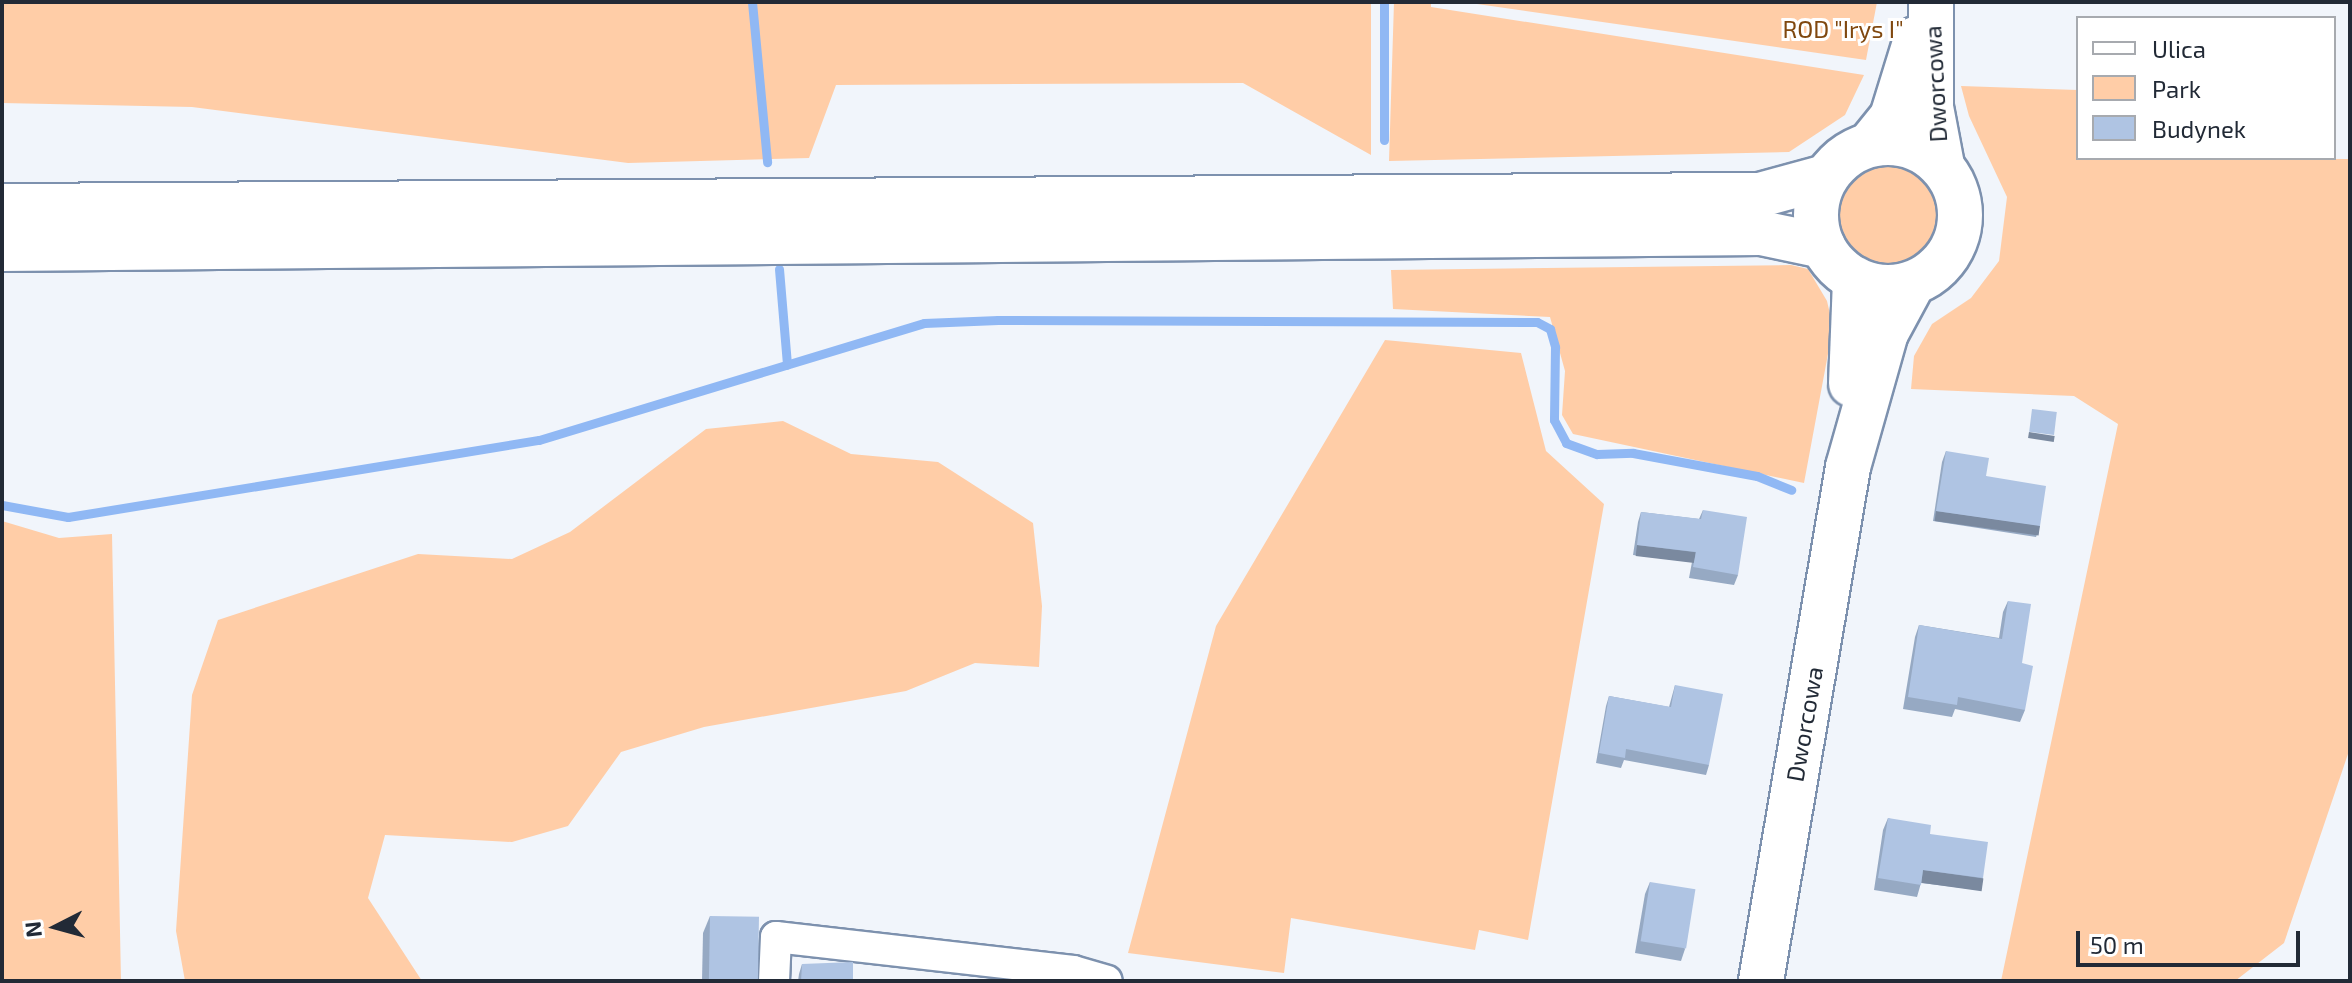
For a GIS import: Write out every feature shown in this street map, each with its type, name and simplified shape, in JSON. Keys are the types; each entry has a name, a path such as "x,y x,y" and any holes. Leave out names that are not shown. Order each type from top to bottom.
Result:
{"main road":[{"name":"Dworcowa","path":"1870,144 1888,126 1897,106 1928,2"},
{"name":"Dworcowa","path":"1928,2 1931,107 1942,165"},
{"path":"1870,144 1906,144 1942,165 1960,202 1960,223 1944,261 1912,285 1889,287 1855,279 1823,246 1816,211 1826,177 1852,151 1870,144"},
{"path":"2,206 1760,195 1826,177"},
{"path":"2,249 1761,233 1823,246"},
{"name":"Dworcowa","path":"1848,467 1855,279"},
{"name":"Dworcowa","path":"1761,981 1848,467 1886,333 1912,285"}],"street":[{"path":"774,981 776,937 1073,971 1107,981"}],"green space":[{"path":"2,2 1371,2 1371,155 1243,83 836,85 809,158 628,163 192,107 2,103"},
{"path":"1394,2 1431,2 1431,7 1864,75 1845,115 1789,152 1389,161"},
{"name":"ROD \"Irys I\"","path":"1463,2 1877,2 1866,60"},
{"path":"1961,86 2076,90 2076,160 2350,159 2350,748 2284,943 2235,981 2001,981 2118,424 2074,396 1911,389 1914,356 1932,324 1971,298 1999,261 2007,197 1969,116"},
{"path":"1892,161 1912,165 1929,177 1941,194 1945,214 1941,234 1929,251 1912,263 1892,267 1872,263 1855,251 1843,234 1839,214 1843,194 1855,177 1872,165"},
{"path":"1791,265 1808,269 1827,301 1833,327 1804,483 1573,434 1562,415 1565,371 1550,317 1393,309 1391,270"},
{"path":"1385,340 1521,353 1546,451 1604,504 1528,940 1479,930 1475,950 1291,918 1284,973 1128,953 1216,626"},
{"path":"783,421 851,454 938,462 1033,523 1042,606 1039,667 975,663 906,691 704,727 621,752 568,826 512,842 385,835 368,898 422,981 185,981 176,931 192,695 218,620 418,554 512,559 570,532 706,429"},
{"path":"2,521 59,538 112,534 121,981 2,981"}],"building":[{"path":"2032,409 2057,412 2054,435 2029,432"},
{"path":"1946,451 1989,458 1986,476 2046,486 2040,526 1936,511"},
{"path":"1703,510 1747,517 1738,575 1693,567 1696,552 1637,545 1641,512 1701,519"},
{"path":"2008,601 2031,604 2022,663 2033,666 2025,710 1958,697 1957,705 1908,697 1919,625 2002,639"},
{"path":"1675,685 1723,694 1709,765 1626,749 1625,758 1599,753 1609,696 1671,707"},
{"path":"1888,818 1931,825 1930,834 1988,842 1983,878 1923,870 1921,885 1878,878"},
{"path":"1650,882 1695,889 1686,948 1641,941"},
{"path":"710,916 759,917 758,981 709,981"},
{"path":"853,962 853,979 871,981 801,981 802,964"}],"waterway":[{"path":"752,2 767,162"},
{"path":"1384,2 1384,140"},
{"path":"779,269 787,365"},
{"path":"2,505 68,517 539,440 924,323 998,320 1537,322 1550,329 1555,347 1554,420 1566,443 1597,454 1633,453 1757,476 1791,490"}]}
